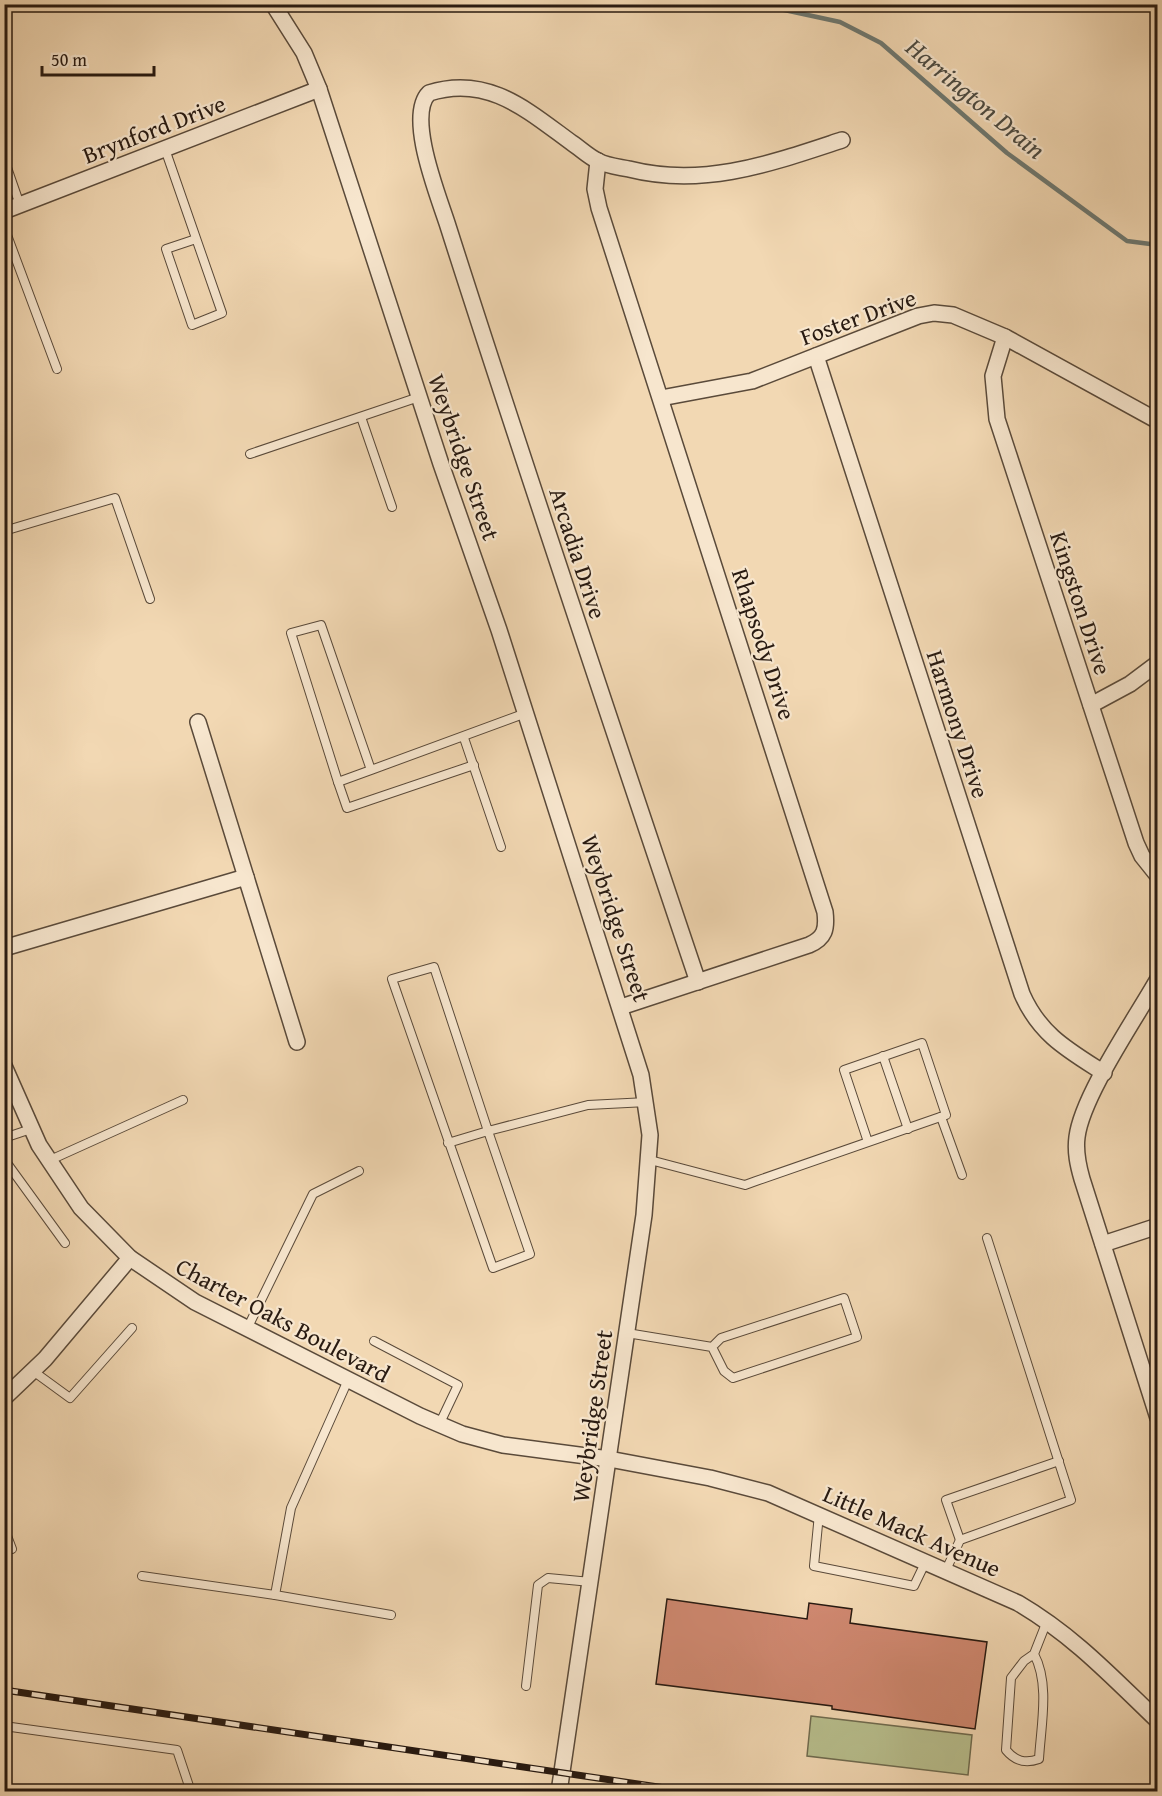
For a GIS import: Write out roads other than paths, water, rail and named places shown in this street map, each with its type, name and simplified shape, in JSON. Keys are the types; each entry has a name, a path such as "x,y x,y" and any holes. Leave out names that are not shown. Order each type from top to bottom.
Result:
{"street":[{"name":"Weybridge Street","path":"273,4 304,53 319,89 419,397 526,714 642,1075 650,1160 609,1459 559,1791"},
{"name":"Arcadia Drive","path":"598,161 506,96 485,90 455,87 429,93 421,105 422,136 516,438 698,982"},
{"name":"Brynford Drive","path":"4,211 319,89"},
{"path":"598,161 652,175 697,177 770,164 842,140"},
{"name":"Rhapsody Drive","path":"598,161 595,189 599,208 662,398 825,912 826,926 818,941 621,1006"},
{"name":"Foster Drive","path":"662,398 752,381 918,316 934,313 953,315 1005,337 1158,421"},
{"name":"Kingston Drive","path":"1005,337 993,376 997,419 1136,843 1142,856 1158,876"},
{"name":"Harmony Drive","path":"816,356 1022,994 1030,1012 1047,1033 1104,1073"},
{"path":"1091,705 1130,684 1158,663"},
{"path":"198,722 297,1042"},
{"path":"4,948 246,877"},
{"path":"1158,979 1104,1073 1081,1121 1076,1149 1082,1179 1154,1392 1158,1418"},
{"name":"Charter Oaks Boulevard","path":"4,1066 31,1129 48,1161 81,1208 130,1258 195,1302 439,1425 462,1434 502,1444 609,1459"},
{"path":"1103,1244 1158,1226"},
{"path":"4,1398 33,1371 81,1318 130,1258"},
{"name":"Little Mack Avenue","path":"609,1459 743,1486 819,1514 946,1570 1047,1621 1082,1646 1158,1721"}],"lane":[{"path":"165,148 222,313 192,325 166,249 196,239"},
{"path":"4,159 20,205"},
{"path":"4,227 57,369"},
{"path":"250,454 419,397"},
{"path":"361,417 392,507"},
{"path":"4,531 115,498 150,599"},
{"path":"370,771 321,625 291,633 346,808 474,765"},
{"path":"338,782 526,714"},
{"path":"464,738 501,846"},
{"path":"434,967 488,1131 530,1254 493,1268 392,979 434,967"},
{"path":"650,1160 746,1185 946,1115 922,1043 843,1070 868,1142"},
{"path":"883,1056 908,1129"},
{"path":"48,1161 183,1100"},
{"path":"448,1143 588,1105 646,1102"},
{"path":"941,1117 962,1174"},
{"path":"4,1138 31,1129"},
{"path":"4,1158 65,1243"},
{"path":"247,1329 314,1194 359,1171"},
{"path":"960,1540 1071,1500 987,1238"},
{"path":"844,1298 857,1337 733,1378 724,1371 712,1347 721,1338 844,1298"},
{"path":"33,1371 70,1398 132,1328"},
{"path":"627,1333 712,1347"},
{"path":"374,1341 458,1385 439,1425"},
{"path":"275,1595 291,1508 348,1380"},
{"path":"946,1570 960,1540 946,1500 1059,1461"},
{"path":"819,1514 814,1566 914,1586 926,1561"},
{"path":"4,1528 12,1549"},
{"path":"142,1576 275,1595 391,1615"},
{"path":"526,1686 538,1586 548,1578 591,1582"},
{"path":"1034,1654 1041,1668 1042,1682 1039,1759 1030,1762 1013,1759 1006,1750 1011,1678 1024,1661 1034,1654 1047,1621"},
{"path":"4,1726 177,1750 191,1791"}],"waterway":[{"name":"Harrington Drain","path":"757,4 840,22 881,43 1007,153 1127,241 1158,245"}],"railway":[{"path":"4,1690 692,1792"}]}
